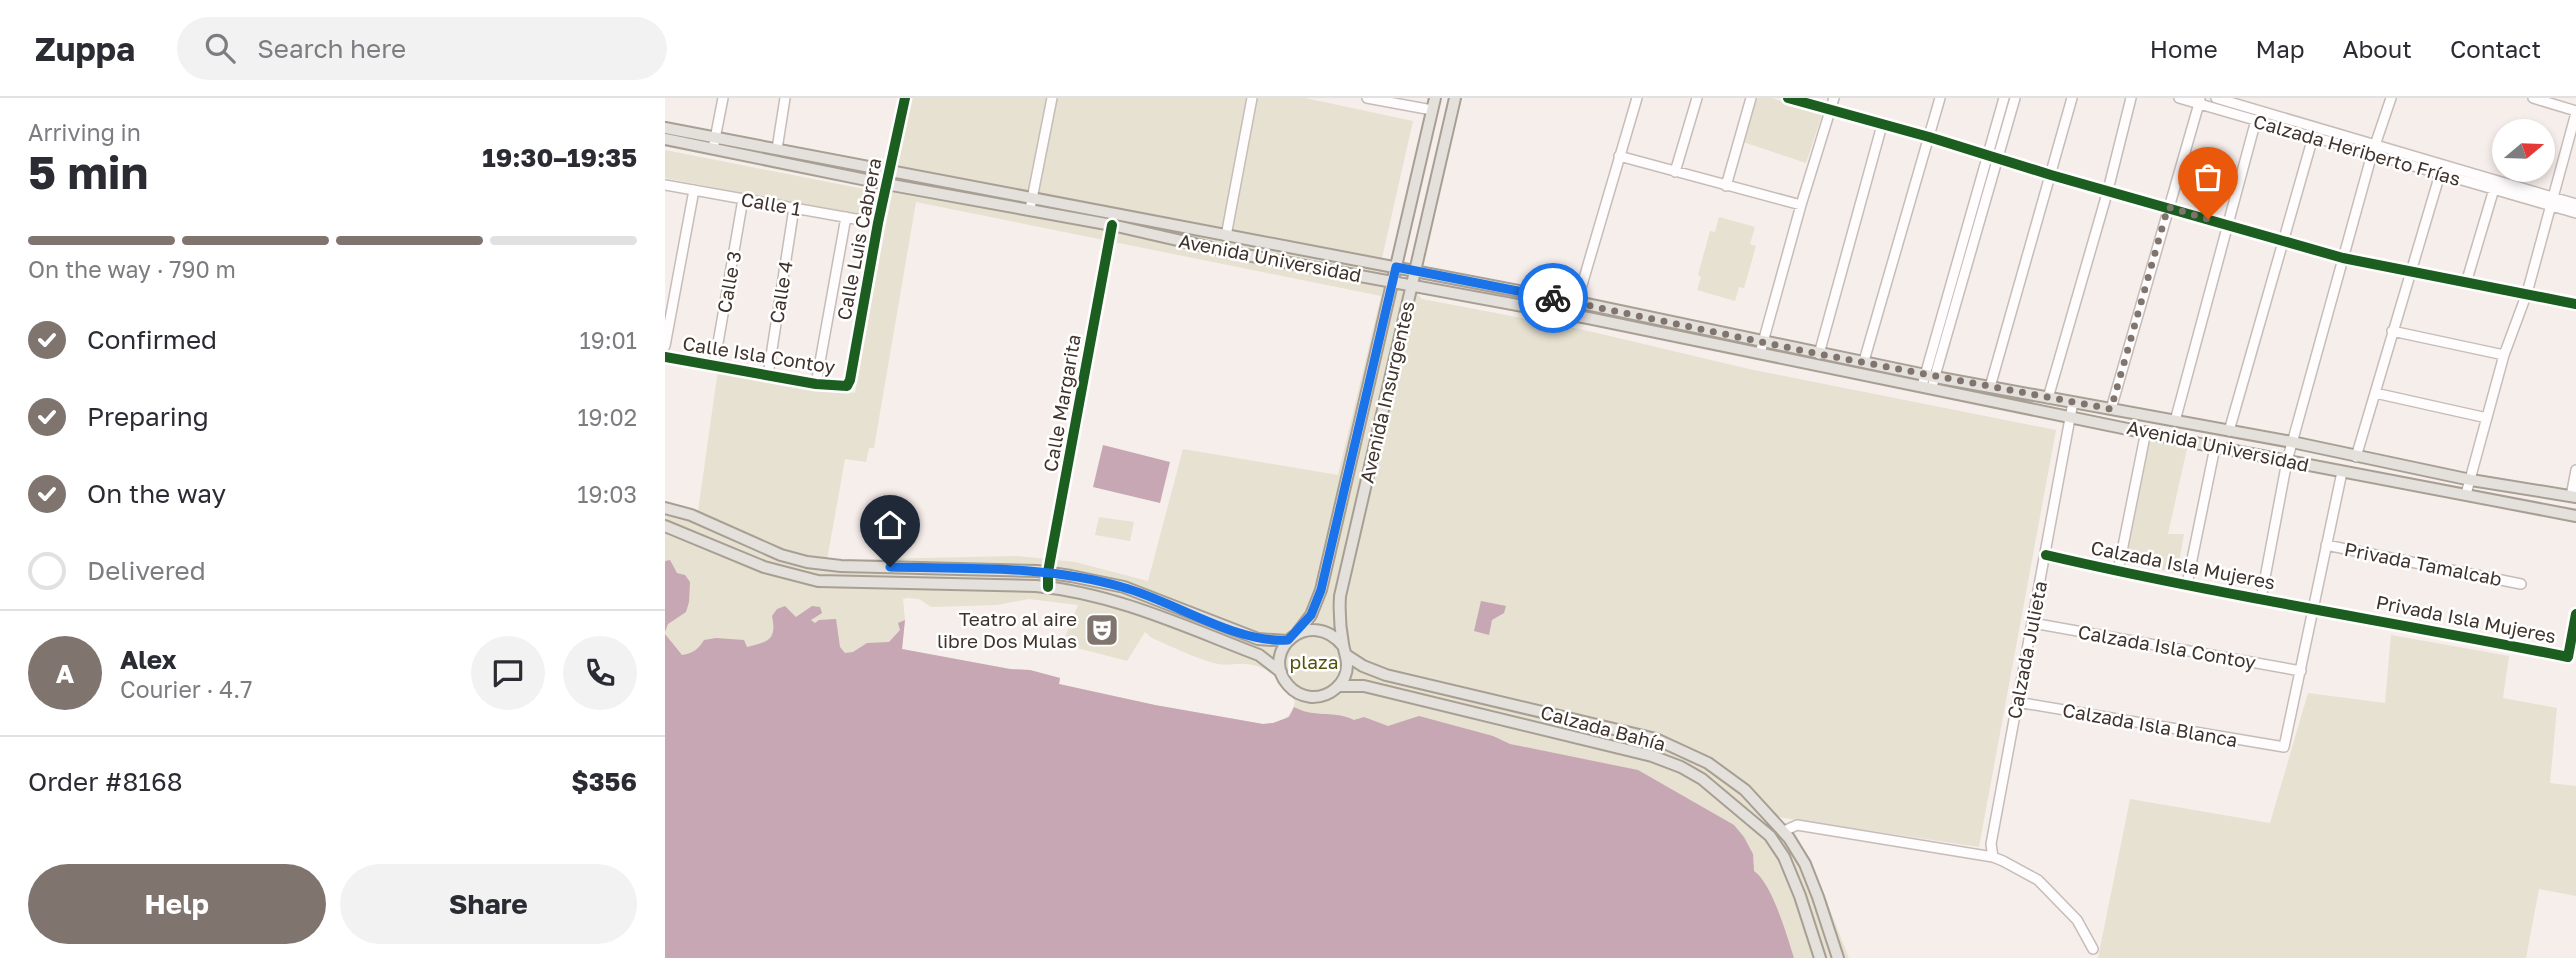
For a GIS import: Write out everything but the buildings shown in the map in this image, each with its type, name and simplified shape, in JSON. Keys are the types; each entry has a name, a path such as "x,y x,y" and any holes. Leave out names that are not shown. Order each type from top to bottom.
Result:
{"main road":[{"name":"Avenida Insurgentes","path":"1345,651 1339,610 1340,596 1455,98"},
{"name":"Avenida Insurgentes","path":"1292,637 1311,615 1321,590 1433,104"},
{"name":"Avenida Universidad","path":"665,128 714,143 885,184 1112,225 1230,252 1588,318 1864,361 2048,398 2292,442 2471,480 2573,497"},
{"name":"Avenida Universidad","path":"665,139 777,149 890,169 1577,302 1927,387 2215,447 2576,516"},
{"path":"1359,425 1378,432"},
{"path":"665,508 701,519 781,555 807,562 841,566 1048,572 1124,587 1258,639 1292,637 1317,629 1336,638 1345,651 1346,672 1338,687 1321,696 1300,695 1285,681 1281,672 1280,655 1292,637"},
{"path":"665,526 764,567 818,581 1048,587 1072,590 1120,602 1259,655 1281,672"},
{"name":"Calzada Bahía","path":"1345,651 1363,666 1386,676 1656,739 1708,763 1762,806 1784,831 1805,864 1838,958"},
{"name":"Calzada Bahía","path":"1338,687 1364,686 1618,748 1681,767 1702,779 1770,836 1784,857 1800,896 1820,958"}],"street":[{"path":"714,143 723,98"},
{"path":"777,149 785,98"},
{"name":"Calle Luis Cabrera","path":"847,386 851,380 885,184 905,98"},
{"path":"1030,209 1052,98"},
{"path":"1226,236 1252,98"},
{"path":"1367,98 1433,104"},
{"path":"1577,302 1637,98"},
{"path":"1675,172 1697,98"},
{"path":"1726,186 1751,98"},
{"path":"1788,98 2343,258 2576,304"},
{"path":"1761,347 1834,98"},
{"path":"1864,361 1940,98"},
{"path":"1927,387 2004,98"},
{"path":"1930,375 2015,98"},
{"path":"1990,387 2072,98"},
{"path":"2048,398 2108,190 2131,98"},
{"name":"Calzada Heriberto Frías","path":"2179,98 2200,101 2256,120 2374,150 2551,201 2576,213"},
{"name":"Calzada Heriberto Frías","path":"2216,98 2440,174 2494,189 2576,204"},
{"path":"2262,599 2287,461 2391,98"},
{"path":"2466,494 2504,355 2527,293 2576,112 2533,98"},
{"path":"2111,409 2200,101"},
{"path":"2175,421 2256,120"},
{"path":"1819,354 1882,125"},
{"path":"2229,431 2313,136"},
{"path":"1619,156 1801,205"},
{"path":"2356,457 2440,174"},
{"name":"Calle 1","path":"665,185 878,223"},
{"path":"2466,284 2494,189"},
{"path":"665,346 694,190"},
{"name":"Calle 3","path":"714,366 743,199"},
{"name":"Calle 4","path":"768,375 794,208"},
{"path":"816,383 846,217"},
{"name":"Calle Margarita","path":"1048,587 1048,572 1112,225"},
{"path":"2392,331 2504,355"},
{"name":"Calle Isla Contoy","path":"665,358 847,386"},
{"path":"2375,393 2487,418"},
{"name":"Calzada Julieta","path":"1993,857 1991,844 2073,402"},
{"path":"2118,571 2146,431"},
{"path":"2187,584 2215,447"},
{"path":"2573,497 2576,470"},
{"path":"2301,671 2342,472"},
{"name":"Privada Tamalcab","path":"2326,545 2521,584"},
{"name":"Calzada Isla Mujeres","path":"2046,555 2315,608"},
{"name":"Privada Isla Mujeres","path":"2315,608 2568,657 2576,614"},
{"name":"Calzada Isla Contoy","path":"2032,623 2301,671"},
{"name":"Calzada Isla Blanca","path":"2017,702 2284,747 2301,671"},
{"path":"1784,831 1797,825 1993,857 2038,880 2077,920 2093,949"}],"green space":[{"name":"plaza","path":"909,98 1305,98 1413,121 1382,258 1422,299 1580,329 1749,369 2056,430 1979,847 1778,817 1815,872 1849,958 665,958 665,504 698,511 718,370 855,393","holes":["916,202 1381,296 1338,475 1183,449 1148,581 1075,562 1017,556 827,560 845,459 866,462 869,448 874,448","903,599 919,599 931,607 997,605 1029,599 1078,605 1062,644 1127,661 1145,632 1152,638 1210,662 1221,665 1254,665 1269,671 1281,682 1295,702 1284,719 1263,724 1155,705 1059,684 1060,678 1030,670 1010,669 902,649 905,620"]},
{"path":"1757,98 1772,98 1822,115 1806,163 1743,142"},
{"path":"665,150 879,192 875,219 665,178"},
{"path":"1719,217 1755,227 1750,244 1756,246 1744,288 1739,287 1735,301 1697,290 1701,277 1698,275 1710,231 1715,232"},
{"path":"2149,433 2188,444 2168,534 2184,534 2177,574 2124,559"},
{"path":"1099,517 1134,522 1130,541 1095,535"},
{"path":"2391,635 2509,656 2503,698 2557,708 2550,783 2576,786 2576,896 2539,889 2526,958 2098,958 2130,799 2270,823 2308,693 2385,703"}],"shaded area":[{"path":"1103,445 1170,462 1160,503 1093,487"},
{"path":"670,560 677,573 685,575 690,582 689,602 686,612 668,624 665,632 665,561"},
{"path":"1481,601 1506,606 1504,613 1492,620 1489,635 1474,631"},
{"path":"785,606 796,617 812,606 820,607 822,613 811,620 815,623 819,620 836,619 840,647 845,653 853,652 867,643 889,642 900,630 898,623 905,620 902,649 1010,669 1030,670 1060,678 1059,684 1155,705 1263,724 1289,717 1294,707 1354,720 1364,717 1388,726 1419,716 1493,736 1510,744 1638,770 1734,825 1744,837 1753,854 1754,871 1761,877 1773,898 1794,958 665,958 665,634 682,655 695,650 704,640 716,638 744,640 747,647 770,638 773,630 772,616 777,609"}],"cycle path":[{"path":"665,357 816,384 847,386 905,98"},
{"path":"1788,98 2343,258 2576,304"},
{"path":"1048,587 1048,572 1112,225"},
{"path":"2046,555 2176,583 2568,657 2576,614"}],"way so far":[{"path":"1553,298 1819,354 2111,409 2168,207 2208,219"}],"place":[{"name":"Teatro al aire libre Dos Mulas","path":"1102,630"}],"route":[{"path":"890,567 1037,571 1071,576 1124,587 1258,639 1288,640 1297,633 1317,604 1396,267 1553,298"}]}
